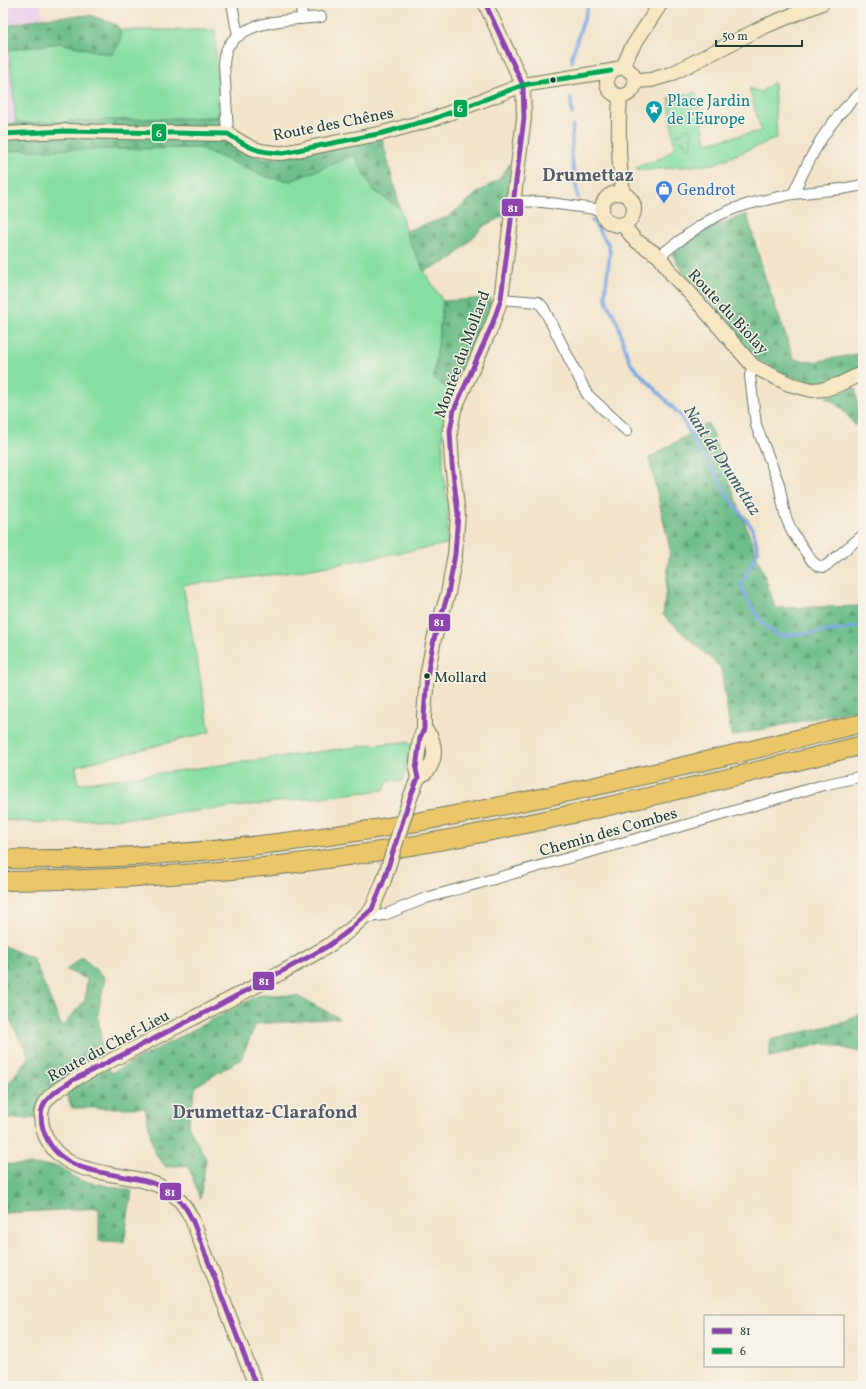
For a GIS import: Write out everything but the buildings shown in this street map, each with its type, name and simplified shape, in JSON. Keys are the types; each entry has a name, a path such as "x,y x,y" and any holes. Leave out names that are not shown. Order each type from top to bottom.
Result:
{"highway":[{"path":"3,860 168,854 275,844 410,824 603,786 863,723"},
{"path":"3,881 171,876 275,866 416,845 531,823 863,745"}],"main road":[{"path":"485,3 523,85"},
{"path":"614,72 632,72 635,84 629,94 617,96 609,91 614,72 661,3"},
{"path":"635,84 671,74 763,27 822,3"},
{"name":"Route des Chênes","path":"228,134 248,148 270,153 284,152 383,133 433,119 523,85 614,72"},
{"name":"Montée du Mollard","path":"384,880 410,798 418,778 428,770 433,759 434,742 430,734 424,729 428,669 434,639 448,594 455,554 458,514 450,431 454,410 492,325 501,300 524,118 523,85"},
{"path":"617,96 620,174 619,193"},
{"path":"3,134 66,131 228,134"},
{"path":"619,193 632,200 634,205 633,216 626,222 618,225 609,222 602,210 604,201 607,197 619,193"},
{"name":"Route du Biolay","path":"626,222 648,247 659,256 674,277 689,292 753,366 789,384 812,390 825,389 840,384 863,372"},
{"name":"Route du Chef-Lieu","path":"256,1386 192,1219 182,1202 171,1192 158,1185 89,1170 66,1160 52,1145 44,1133 41,1121 41,1110 49,1096 73,1080 285,971 338,940 372,909 384,880"}],"street":[{"path":"232,3 239,36"},
{"path":"301,3 302,19"},
{"path":"228,134 224,63 225,52 229,45 249,30 267,23 321,18"},
{"path":"793,194 817,144 840,113 863,91"},
{"path":"659,256 710,220 729,211 750,204 793,194 841,189 863,184"},
{"path":"513,201 543,202 602,210"},
{"path":"501,300 538,302 543,307 587,394 627,431"},
{"path":"753,366 750,376 756,424 779,484 785,515 792,532 812,561 818,566 824,567 863,535"},
{"name":"Chemin des Combes","path":"362,918 384,915 434,896 823,785 863,776"}],"shaded area":[{"path":"3,3 41,3 42,18 7,27 16,123 3,125"}],"green space":[{"path":"90,15 112,23 120,29 121,32 119,40 112,55 61,43 9,50 7,26 42,18"},
{"path":"120,30 215,30 219,117 16,123 9,50 61,43 112,54 120,43"},
{"path":"774,82 777,138 714,164 637,171 637,166 657,160 674,148 669,98 696,92 706,143 761,131 749,88 761,92"},
{"path":"219,117 222,140 263,159 382,138 400,208 373,190 354,155 291,181 266,177 200,148 19,150 3,153 3,125 16,123"},
{"path":"685,129 690,129 693,133 691,138 693,144 690,148 685,146 684,141 680,142 677,139 677,134 682,133"},
{"path":"200,148 266,177 291,181 354,154 373,190 400,208 405,231 424,271 443,301 434,378 455,394 443,424 443,469 448,508 447,544 295,572 183,585 210,732 76,766 78,784 370,745 405,742 412,744 403,781 389,779 384,790 145,817 44,823 3,820 3,153 19,150"},
{"path":"510,164 506,215 485,225 452,259 424,271 405,231 448,217 480,191 499,179"},
{"path":"747,214 764,274 794,359 813,362 863,353 863,367 831,382 813,384 787,375 755,358 688,280 672,254 708,229"},
{"path":"491,298 490,311 455,394 434,378 443,301"},
{"path":"855,388 858,412 855,426 842,410 826,397"},
{"path":"708,423 776,608 863,606 863,708 731,736 721,668 663,615 670,549 649,458"},
{"path":"4,946 33,958 62,1027 85,1000 87,979 66,970 82,957 105,978 98,1013 102,1051 111,1073 261,994 297,996 339,1018 256,1024 241,1059 196,1086 188,1125 206,1159 200,1199 188,1165 166,1167 154,1152 145,1108 72,1108 66,1093 34,1118 3,1119 3,1091 29,1056 3,1007"},
{"path":"863,1012 863,1053 824,1043 770,1057 770,1040 845,1022"},
{"path":"3,1164 58,1166 79,1180 132,1191 124,1242 99,1241 99,1208 3,1213"}],"waterway":[{"name":"Nant de Drumettaz","path":"572,62 572,56 589,3"},
{"name":"Nant de Drumettaz","path":"571,98 572,114"},
{"name":"Nant de Drumettaz","path":"573,126 571,154 578,198"},
{"name":"Nant de Drumettaz","path":"592,220 608,244 610,252 605,294 607,303 617,321 631,364 680,415 700,453 713,469 729,498 751,526 758,551 741,585 748,601 763,624 779,636 842,630 863,625"}],"transit line":[{"name":"81","path":"256,1386 192,1219 181,1202 166,1189 150,1182 96,1171 79,1166 64,1158 52,1146 43,1129 41,1119 42,1111 48,1099 59,1089 73,1080 210,1010 328,946 347,932 372,909 384,880 410,798 418,778 416,769 420,738 424,729 427,676 434,639 448,594 455,554 458,514 450,431 454,410 492,325 501,299 524,118 523,85 485,3"},
{"name":"6","path":"3,134 66,131 228,134 254,149 283,153 383,133 433,119 523,85 611,71"}],"place":[{"name":"Place Jardin de l'Europe","path":"654,124"},
{"name":"Gendrot","path":"664,204"},
{"name":"Mollard","path":"427,676"}],"district":[{"name":"Drumettaz","path":"588,175"},
{"name":"Drumettaz-Clarafond","path":"265,1112"}]}
